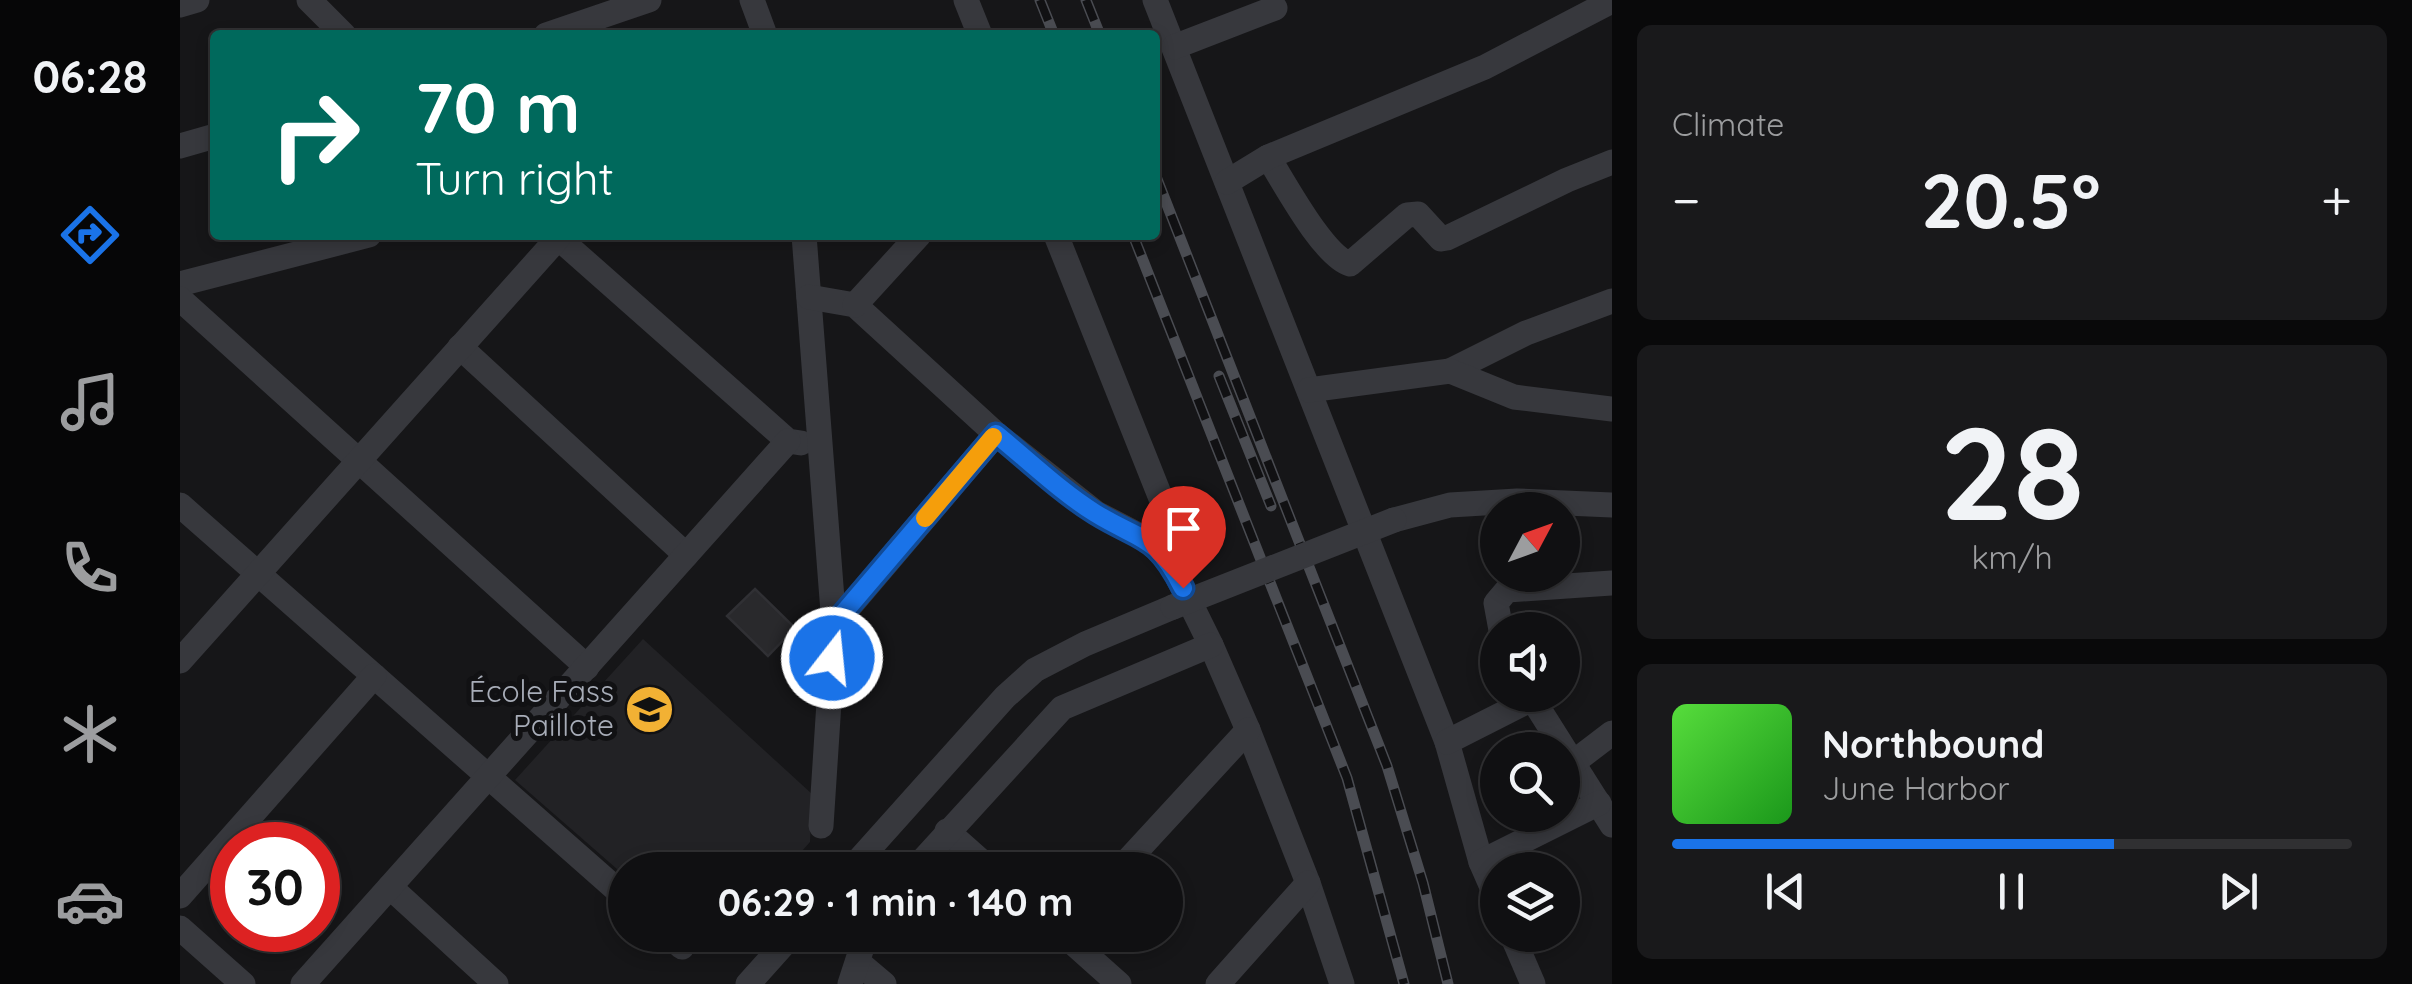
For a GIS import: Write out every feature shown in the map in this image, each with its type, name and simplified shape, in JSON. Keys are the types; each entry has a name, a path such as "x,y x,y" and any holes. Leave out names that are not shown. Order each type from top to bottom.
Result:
{"street":[{"path":"180,5 197,0"},
{"path":"309,0 339,30"},
{"path":"561,30 649,0"},
{"path":"752,0 763,30"},
{"path":"966,0 977,30"},
{"path":"1155,0 1447,742 1480,858"},
{"path":"1227,182 1268,157 1485,67 1612,0"},
{"path":"1174,47 1274,8"},
{"path":"180,146 210,137"},
{"path":"1268,157 1313,227 1340,260 1350,264 1407,214 1418,214 1441,239 1446,238 1612,162"},
{"path":"180,284 350,240"},
{"path":"180,661 554,240"},
{"path":"562,240 788,441 820,447"},
{"path":"804,240 834,624 821,826"},
{"path":"855,305 914,240"},
{"path":"1058,240 1168,516"},
{"path":"808,296 855,305 996,434 1096,513 1146,539 1168,560 1248,730 1308,883 1342,984"},
{"path":"180,300 587,666"},
{"path":"1308,390 1450,371 1526,333 1612,301"},
{"path":"460,347 686,555"},
{"path":"1450,371 1514,398 1612,409"},
{"path":"834,624 996,434"},
{"path":"304,984 788,441"},
{"path":"866,852 1005,697 1035,670 1086,644 1394,520 1450,504 1517,501 1612,505"},
{"path":"180,506 608,882"},
{"path":"1498,612 1496,603 1507,590 1612,584"},
{"path":"929,852 1062,708 1211,645"},
{"path":"180,896 374,676"},
{"path":"1447,742 1503,712"},
{"path":"1136,852 1248,730"},
{"path":"1580,757 1612,733"},
{"path":"1507,852 1605,814 1580,772"},
{"path":"946,831 970,852"},
{"path":"1218,984 1308,883"},
{"path":"390,886 496,984"},
{"path":"180,928 243,984"},
{"path":"748,984 777,952"},
{"path":"1083,952 1118,984"},
{"path":"1519,952 1533,984"},
{"path":"854,973 884,984"}],"shaded area":[{"name":"École Fass Paillote","path":"643,639 812,794 810,842 801,852 608,852 608,861 515,780"}],"building":[{"path":"755,589 795,628 768,656 727,616"}],"railway":[{"path":"1040,0 1052,30"},
{"path":"1086,0 1098,30"},
{"path":"1160,187 1387,766 1423,883 1448,984"},
{"path":"1135,240 1347,778 1404,984"},
{"path":"1219,376 1271,506"}],"slow traffic":[{"path":"925,518 993,437"}],"place":[{"name":"École Fass Paillote","path":"649,709"}],"route":[{"path":"832,658 834,624 996,434 1096,513 1146,539 1168,560 1183,588"}]}
